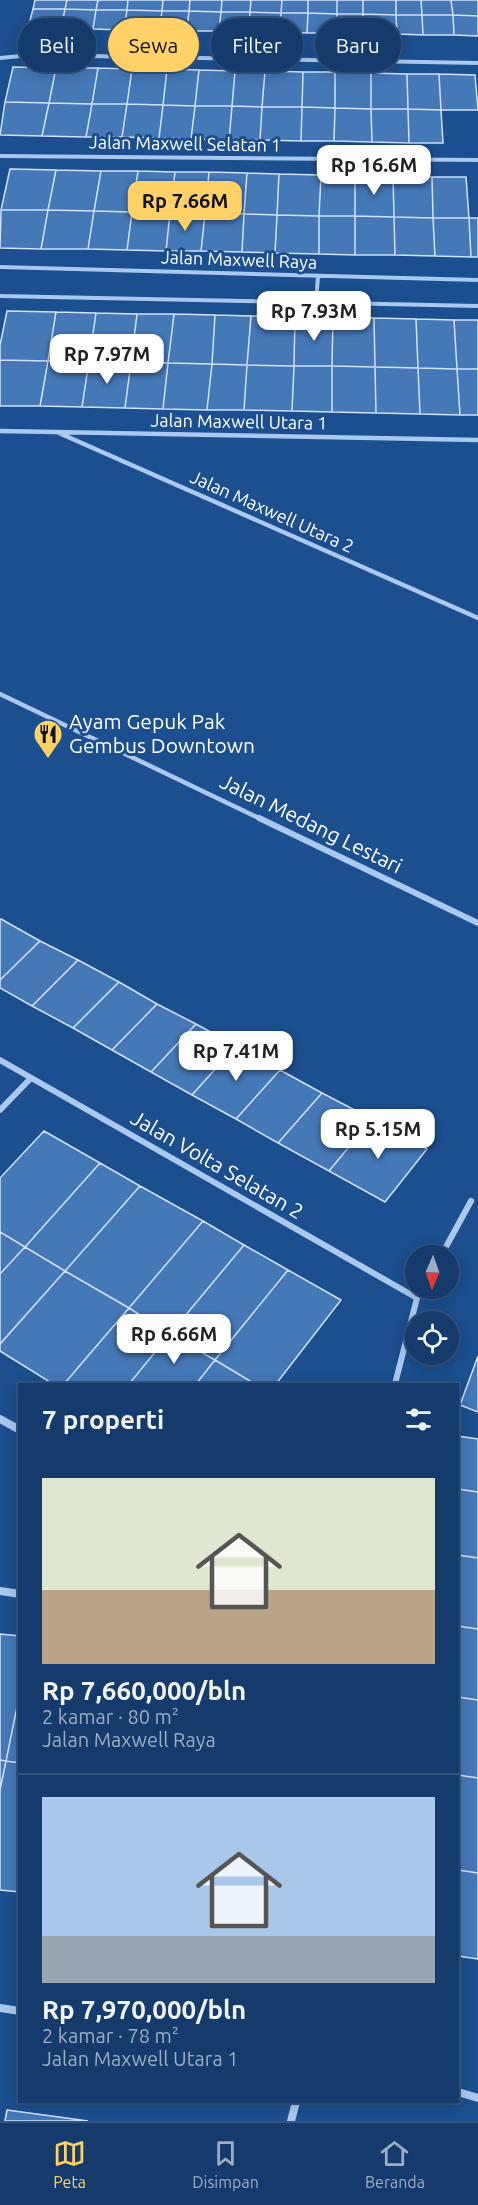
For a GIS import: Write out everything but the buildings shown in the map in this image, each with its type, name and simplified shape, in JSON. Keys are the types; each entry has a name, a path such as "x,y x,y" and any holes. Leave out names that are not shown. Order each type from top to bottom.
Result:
{"street":[{"path":"0,58 31,55 478,63"},
{"name":"Jalan Maxwell Selatan 1","path":"0,156 478,160"},
{"name":"Jalan Maxwell Raya","path":"0,267 478,280"},
{"path":"316,303 318,276"},
{"name":"Jalan Maxwell Raya","path":"0,296 478,306"},
{"name":"Jalan Maxwell Utara 1","path":"0,431 478,440"},
{"name":"Jalan Maxwell Utara 2","path":"56,432 478,618"},
{"name":"Jalan Medang Lestari","path":"0,694 478,923"},
{"name":"Jalan Volta Selatan 2","path":"0,1060 405,1291"},
{"path":"0,1110 31,1078"},
{"path":"447,1245 471,1201"},
{"path":"395,1383 417,1299"},
{"path":"0,1419 18,1429"},
{"path":"0,1591 18,1594"},
{"path":"0,2008 18,2011"},
{"path":"459,2092 478,2098"},
{"path":"291,2121 296,2103"}],"place":[{"name":"Ayam Gepuk Pak Gembus Downtown","path":"48,760"}]}
